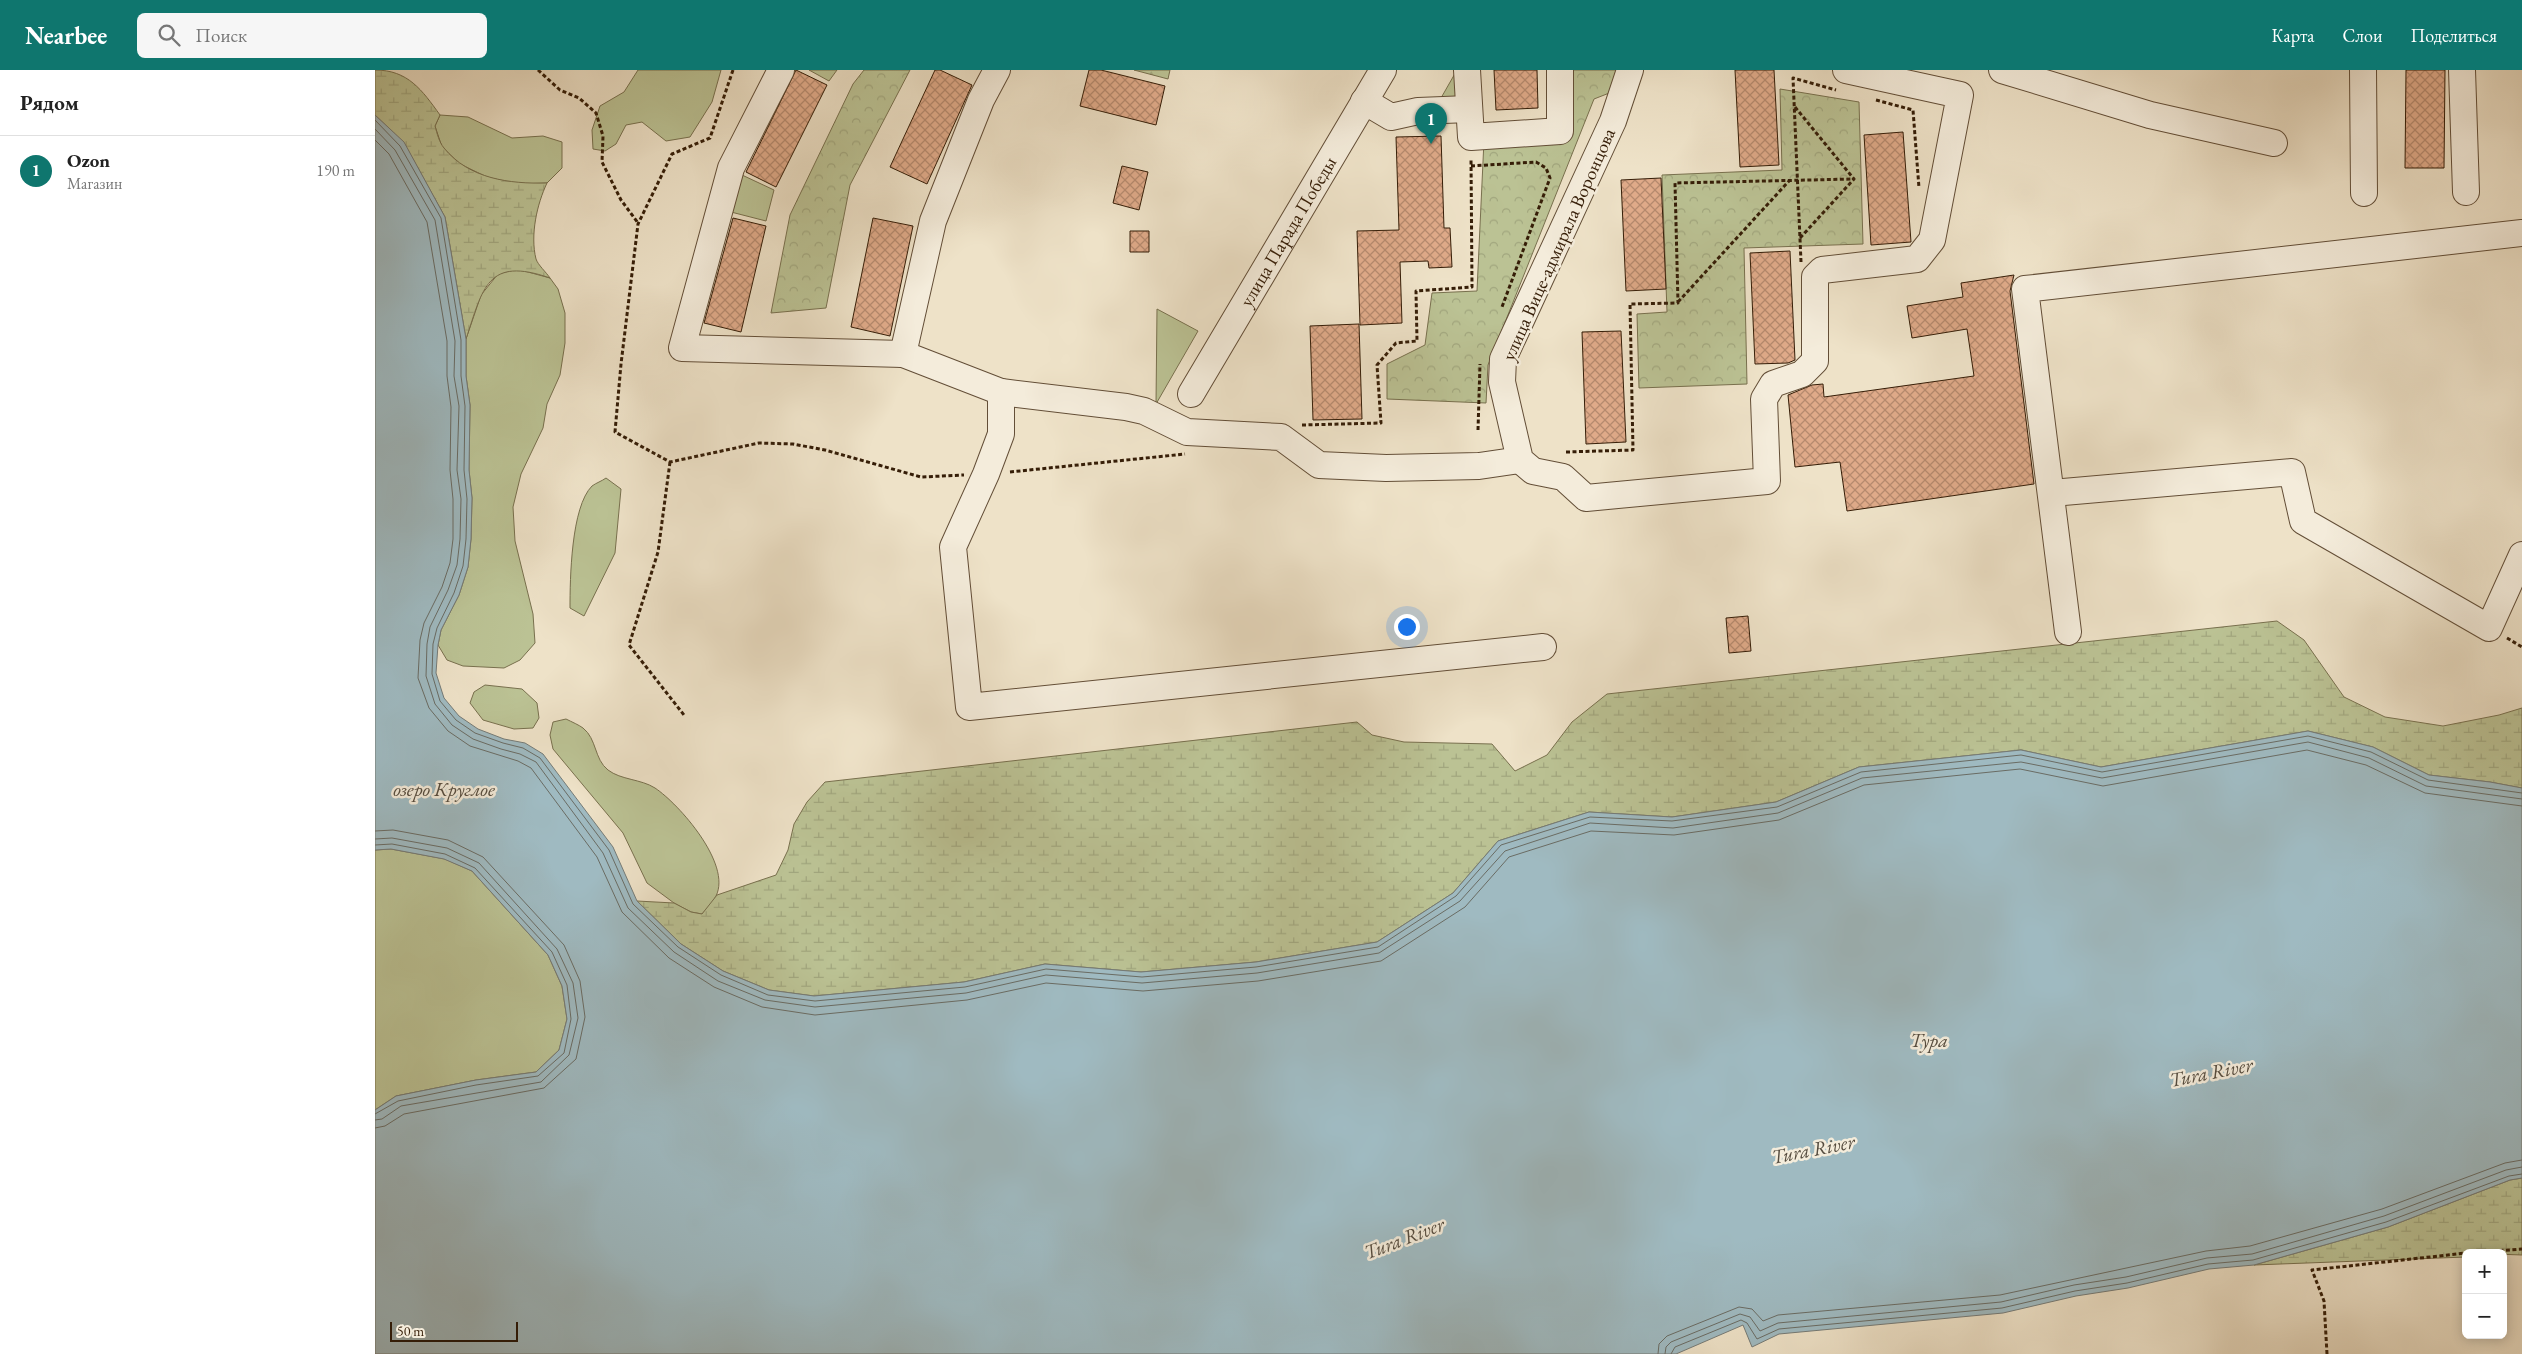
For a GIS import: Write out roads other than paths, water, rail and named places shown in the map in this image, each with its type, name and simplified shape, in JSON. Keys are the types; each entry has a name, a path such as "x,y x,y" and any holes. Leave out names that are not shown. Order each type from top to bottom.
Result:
{"street":[{"path":"781,70 731,168 682,348 903,354 1001,392 1126,407 1144,411 1187,432 1281,437 1319,465 1386,468 1469,466 1520,460 1533,470 1563,476 1586,498 1767,481 1764,399 1773,384 1802,374 1815,360 1815,277 1822,270 1917,259 1932,240 1960,95 1842,80"},
{"path":"903,354 933,221 981,100 997,70"},
{"name":"улица Парада Победы","path":"1191,394 1383,70"},
{"path":"1467,70 1471,137 1560,130 1560,70"},
{"name":"улица Вице-адмирала Воронцова","path":"1520,460 1502,382 1503,359 1613,121 1630,70"},
{"path":"2002,70 2150,116 2273,143"},
{"path":"2363,70 2364,193"},
{"path":"2461,70 2466,192"},
{"path":"1364,101 1391,117 1418,111 1469,109"},
{"path":"2068,632 2025,290 2522,233"},
{"path":"1001,392 1001,434 986,474 953,547 969,707 1543,647"},
{"path":"2052,493 2292,472 2303,521 2489,628 2522,555"}],"water":[{"name":"Тура","path":"375,115 404,142 445,217 466,339 466,376 470,405 471,539 468,567 459,595 441,630 438,645 436,673 444,698 459,716 478,729 504,739 525,743 543,754 613,847 637,901 681,944 723,971 769,990 814,996 964,982 1045,964 1141,972 1256,962 1377,942 1453,893 1498,841 1589,812 1672,817 1776,802 1859,767 2021,750 2101,767 2308,731 2373,747 2429,775 2490,782 2522,788 2522,1178 2510,1180 2388,1227 2254,1265 2209,1269 2128,1288 2076,1296 2003,1313 1779,1334 1752,1347 1743,1325 1676,1354 375,1354 375,1110 396,1096 476,1080 536,1072 559,1050 567,1019 562,986 548,955 472,871 444,859 391,849 375,850"}],"place":[{"name":"Ozon","path":"1431,144"}],"water label":[{"name":"озеро Круглое","path":"444,789"},
{"name":"Tura River","path":"2211,1072"},
{"name":"Tura River","path":"1813,1149"},
{"name":"Tura River","path":"1404,1238"}]}
